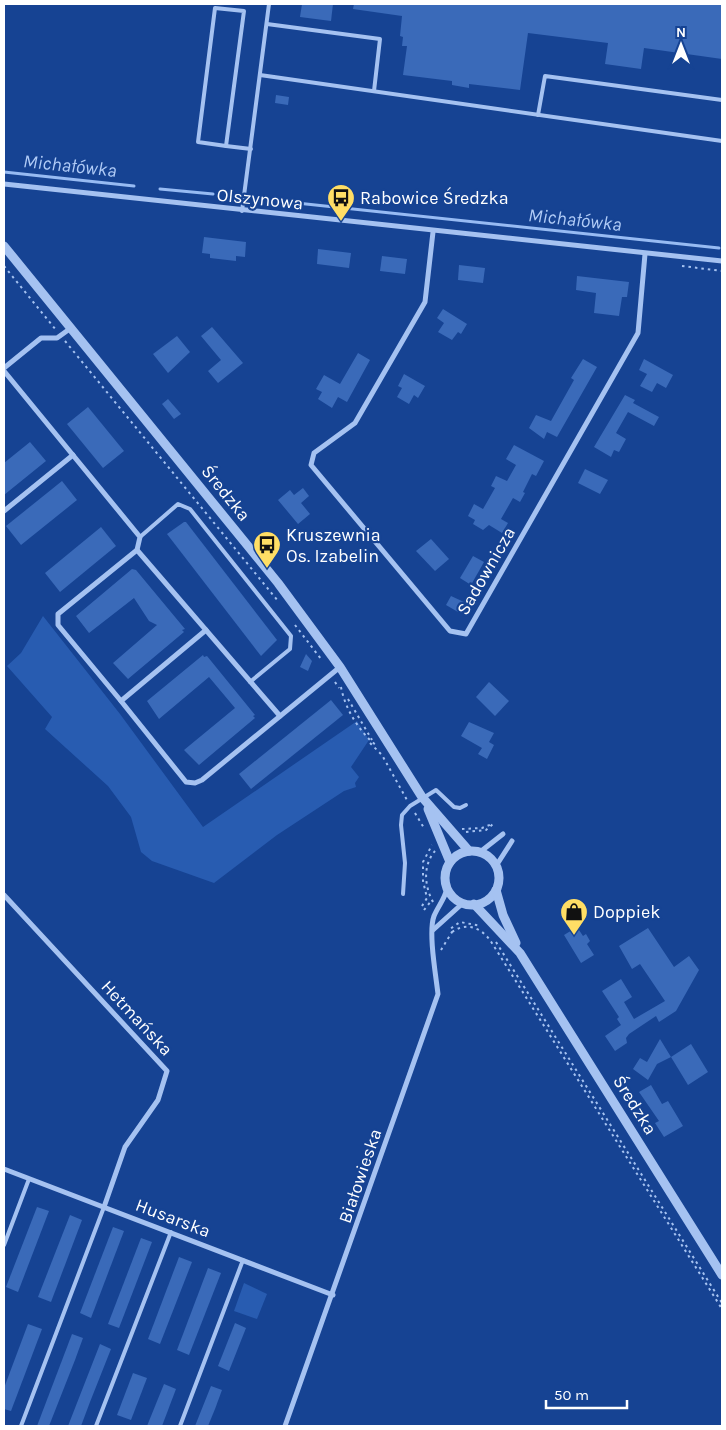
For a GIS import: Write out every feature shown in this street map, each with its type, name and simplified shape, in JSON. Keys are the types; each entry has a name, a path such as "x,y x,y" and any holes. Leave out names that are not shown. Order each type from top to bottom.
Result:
{"street":[{"name":"Olszynowa","path":"4,184 722,262"},
{"name":"Sadownicza","path":"433,232 425,302 355,423 314,453 311,465 450,631 466,634 638,333 645,254"},
{"name":"Średzka","path":"4,246 278,583 340,667 422,797 469,851"},
{"path":"71,328 61,335 52,338 41,338 4,370 140,537 137,550 58,614 56,620 58,625 186,782 195,783 202,780 340,667"},
{"path":"4,511 73,455"},
{"path":"137,550 280,716"},
{"path":"121,701 206,630"},
{"name":"Średzka","path":"422,797 450,862"},
{"path":"480,852 504,834"},
{"path":"496,866 512,841"},
{"path":"469,851 480,852 490,858 496,866 499,876 496,890 487,900 474,904 463,903 454,897 447,888 446,875 450,862 458,855 469,851"},
{"name":"Białowieska","path":"285,1426 333,1295 438,994 434,962 434,917 444,899 447,888"},
{"name":"Średzka","path":"496,890 503,915 520,952 722,1275"},
{"name":"Hetmańska","path":"4,895 167,1071 158,1100 125,1147 104,1207"},
{"path":"433,930 463,903"},
{"name":"Średzka","path":"474,904 520,952"},
{"name":"Husarska","path":"4,1169 333,1295"}],"lane":[{"path":"242,211 269,4"},
{"path":"226,146 244,11 215,8 198,142 226,146 250,149"},
{"path":"267,24 380,39 374,91"},
{"path":"260,75 722,140"},
{"path":"538,114 544,76 722,100"},
{"path":"140,537 178,504 190,509 285,628 291,636 290,649 250,682"},
{"path":"403,894 405,863 401,825 402,815 422,797 436,790 454,807 460,808 466,805"},
{"path":"4,1245 29,1179"},
{"path":"21,1426 104,1207"},
{"path":"96,1426 171,1232"},
{"path":"180,1426 243,1260"}],"path":[{"path":"4,266 278,602"},
{"path":"293,622 341,688 371,742 398,779 410,806 425,829"},
{"path":"458,830 482,828 493,824 486,830 466,832 460,835"},
{"path":"422,906 427,898 422,874 423,862 432,846 431,840"},
{"path":"424,910 432,900"},
{"path":"455,919 460,922 477,924 488,931 493,938 722,1303"},
{"path":"434,962 451,930 460,922"},
{"path":"451,930 465,926 475,927 484,932 490,940 722,1308"}],"shaded area":[{"path":"43,616 120,714 203,827 357,721 369,740 351,767 359,777 355,783 356,787 344,791 277,835 214,883 152,861 141,852 131,817 108,786 45,729 52,717 7,666 21,653"},
{"path":"244,1283 267,1294 257,1319 234,1311"}],"building":[{"path":"302,4 333,4 331,21 300,17"},
{"path":"354,4 722,4 722,59 644,48 641,69 605,64 608,43 528,33 520,90 469,84 469,88 452,85 452,81 403,75 407,46 402,46 403,37 400,36 402,16 353,9"},
{"path":"276,95 289,97 288,105 275,103"},
{"path":"204,237 246,242 245,257 236,256 236,261 210,258 210,254 202,253"},
{"path":"318,249 351,253 349,268 317,264"},
{"path":"382,256 407,259 405,274 380,271"},
{"path":"459,265 485,268 483,283 458,280"},
{"path":"577,276 629,282 627,297 622,297 619,316 594,313 596,293 576,290"},
{"path":"443,309 467,324 461,334 458,332 452,340 438,332 444,323 437,318"},
{"path":"212,327 243,363 218,383 208,371 221,360 201,336"},
{"path":"177,336 190,352 168,373 153,354"},
{"path":"358,353 370,360 347,402 338,397 332,408 318,399 322,392 316,389 324,375 340,384"},
{"path":"583,359 597,367 557,437 547,432 544,439 529,428 536,415 551,421 574,380 571,378"},
{"path":"644,359 673,375 666,388 657,383 652,392 640,386 647,374 639,370"},
{"path":"404,374 425,386 418,398 414,395 409,404 397,397 402,388 398,386"},
{"path":"625,395 635,400 633,403 659,417 654,426 628,412 616,433 626,439 619,452 614,450 611,457 594,447"},
{"path":"168,399 181,414 174,419 162,404"},
{"path":"88,407 124,451 103,468 67,424"},
{"path":"30,442 46,461 4,495 4,463"},
{"path":"514,445 544,461 536,476 532,474 520,502 513,498 501,519 508,523 502,533 489,525 483,530 473,524 475,520 468,516 474,504 483,509 495,488 491,486 496,476 507,481 516,465 506,459"},
{"path":"585,469 608,480 600,494 578,483"},
{"path":"62,481 77,500 21,545 6,526"},
{"path":"303,488 309,496 301,503 310,514 298,524 278,500 290,490 294,495"},
{"path":"186,522 277,640 261,656 167,534"},
{"path":"101,527 116,546 60,592 45,573"},
{"path":"431,539 449,559 435,571 416,551"},
{"path":"473,556 484,562 471,585 460,578"},
{"path":"132,569 136,570 185,629 182,630 184,632 128,679 113,663 157,625 149,621 134,598 89,633 76,616"},
{"path":"451,596 464,602 458,612 446,605"},
{"path":"306,654 312,661 308,671 300,667"},
{"path":"203,655 204,657 207,656 255,715 253,716 255,718 199,765 184,750 235,708 209,677 159,719 147,701"},
{"path":"489,682 509,701 495,716 476,697"},
{"path":"331,700 343,715 251,789 239,774"},
{"path":"469,722 494,733 489,742 494,745 487,759 478,754 482,748 461,736"},
{"path":"577,927 583,936 586,934 590,941 587,944 594,955 581,963 564,935"},
{"path":"648,928 674,967 689,956 699,970 676,1011 659,1022 656,1016 629,1034 626,1038 627,1043 615,1051 605,1036 621,1025 617,1019 619,1017 602,991 621,979 632,997 624,1002 634,1019 665,1001 640,964 632,969 619,946"},
{"path":"660,1039 671,1057 657,1064 648,1080 633,1069 640,1058 647,1062"},
{"path":"691,1044 708,1072 688,1085 671,1057"},
{"path":"651,1085 662,1104 668,1101 683,1126 664,1137 655,1123 659,1121 639,1092"},
{"path":"37,1207 49,1211 18,1292 6,1287"},
{"path":"70,1215 82,1220 51,1302 38,1297"},
{"path":"113,1227 124,1231 91,1318 80,1313"},
{"path":"141,1238 152,1242 119,1328 108,1324"},
{"path":"179,1257 192,1262 160,1344 148,1339"},
{"path":"208,1268 221,1273 189,1355 177,1350"},
{"path":"235,1323 246,1328 229,1371 218,1366"},
{"path":"28,1324 42,1329 11,1411 4,1409 4,1388"},
{"path":"72,1334 83,1338 75,1360 49,1426 37,1426"},
{"path":"100,1344 111,1349 81,1426 68,1426"},
{"path":"133,1373 147,1378 131,1420 117,1415"},
{"path":"164,1384 176,1389 162,1426 147,1426"},
{"path":"211,1386 222,1390 215,1409 208,1426 195,1426"}],"waterway":[{"name":"Michałówka","path":"4,172 134,186"},
{"name":"Michałówka","path":"160,189 213,194"},
{"name":"Michałówka","path":"278,201 719,248"}],"place":[{"name":"Rabowice Średzka","path":"341,222"},
{"name":"Kruszewnia Os. Izabelin","path":"267,569"},
{"name":"Doppiek","path":"574,936"}]}
